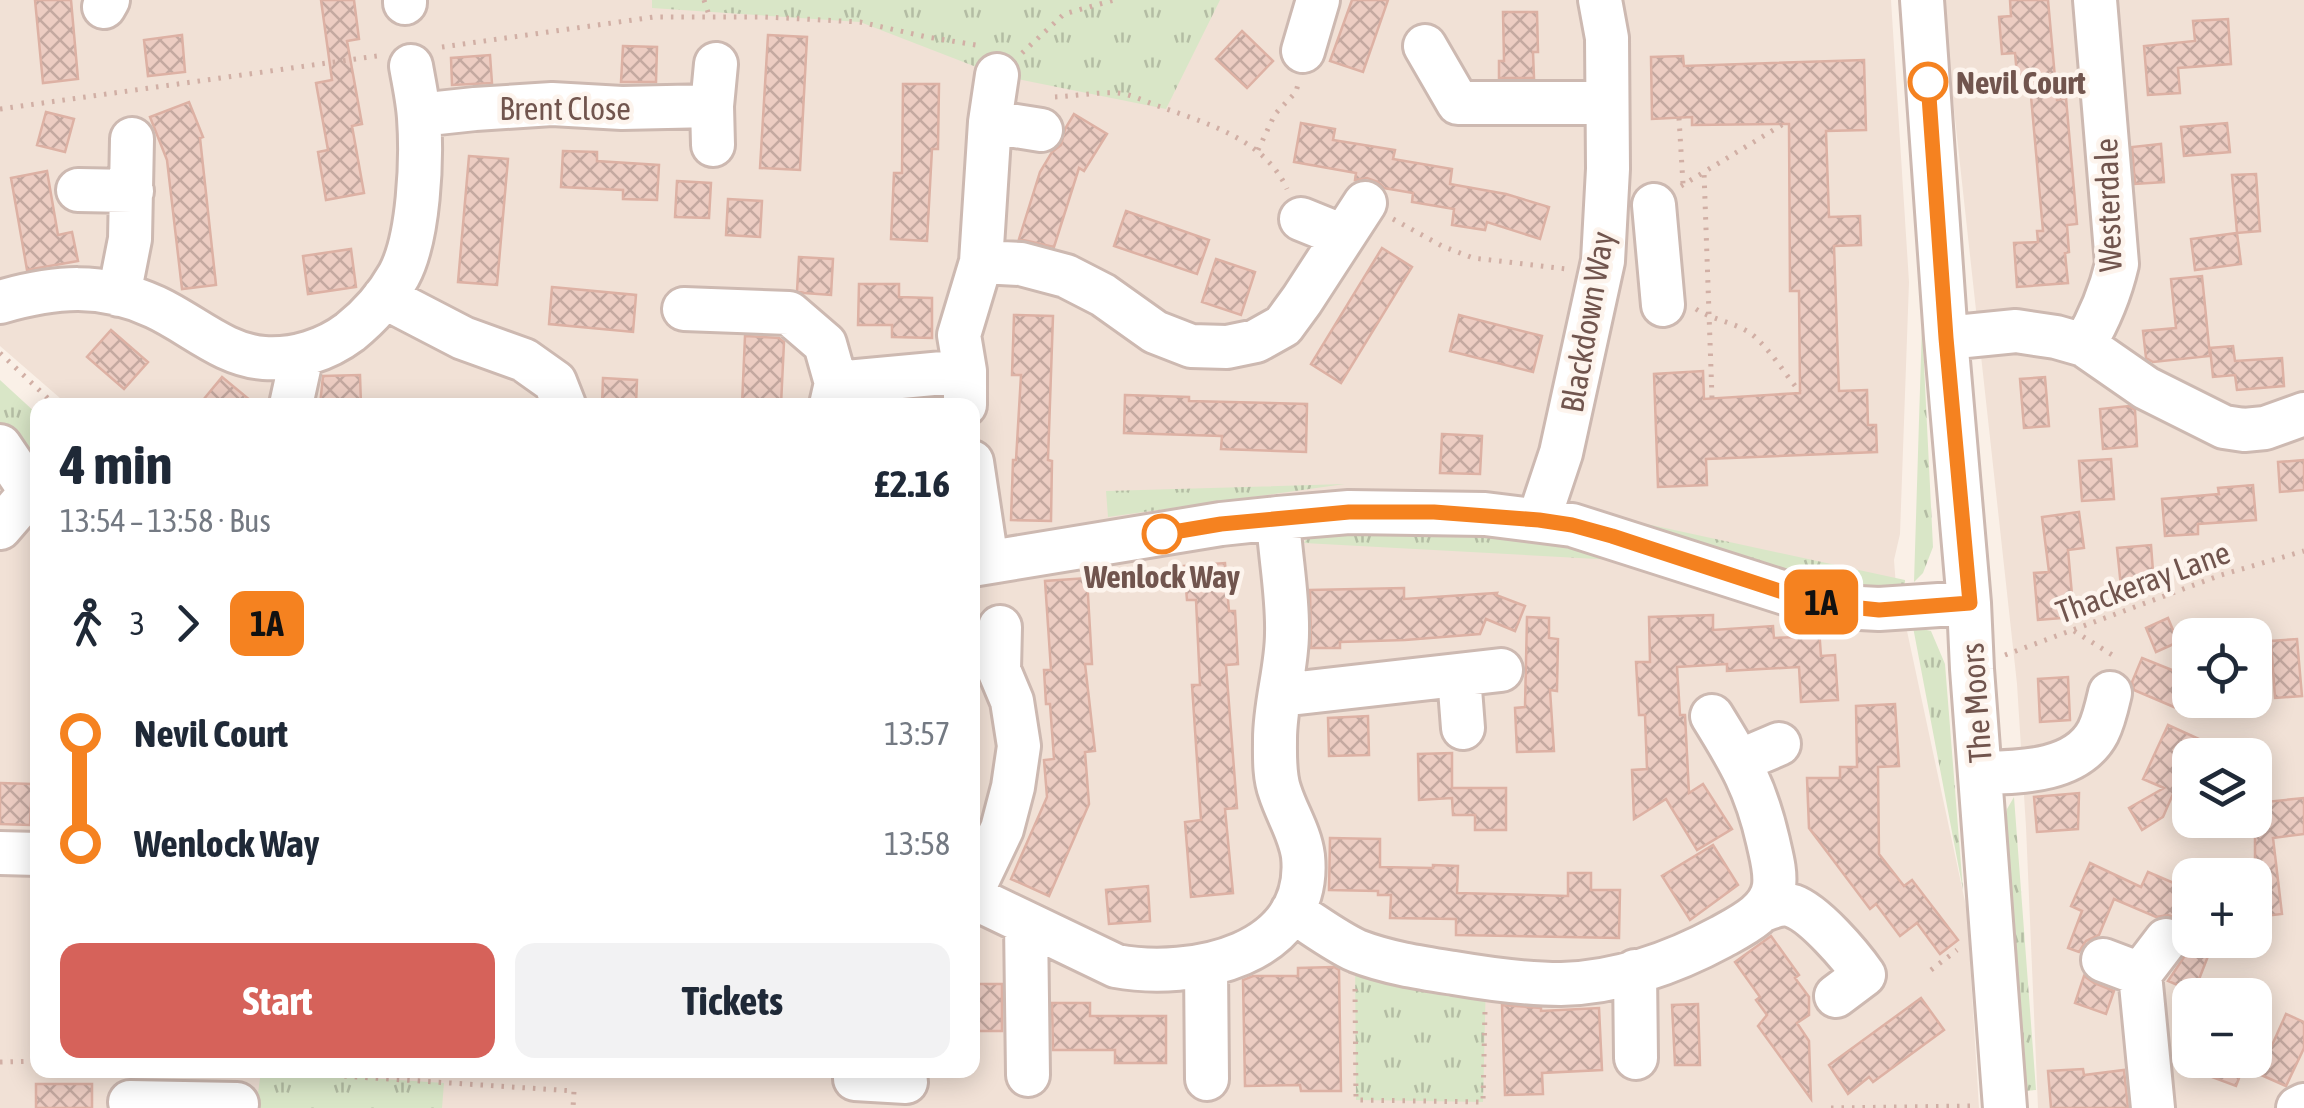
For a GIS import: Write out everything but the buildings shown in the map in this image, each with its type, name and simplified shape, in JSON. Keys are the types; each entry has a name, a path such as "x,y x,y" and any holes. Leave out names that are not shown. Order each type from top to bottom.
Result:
{"street":[{"name":"Blackdown Way","path":"1539,520 1561,453 1602,267 1608,168 1606,38 1600,0"},
{"name":"The Moors","path":"1922,0 2005,1106"},
{"name":"Westerdale","path":"2084,345 2102,316 2117,264 2095,0"},
{"path":"1303,51 1310,2"},
{"path":"1425,46 1458,104 1607,103"},
{"path":"0,302 34,292 78,287 156,307 233,351 265,358 302,355 335,343 370,316 400,272 410,245 420,163 419,115 410,56"},
{"name":"Brent Close","path":"419,115 552,104 622,108 712,126 716,64"},
{"path":"684,309 790,313 826,344 834,394 966,388 959,335 981,262 990,122 1009,65"},
{"path":"990,122 1040,130"},
{"path":"118,295 130,238 132,139"},
{"path":"78,190 132,191"},
{"path":"1602,267 1660,282 1668,195"},
{"path":"1301,219 1354,219"},
{"path":"981,262 1020,264 1066,276 1103,295 1155,332 1192,346 1227,346 1256,341 1282,326 1354,219"},
{"path":"384,297 462,338 524,360 554,382 561,398"},
{"path":"1946,338 2016,331 2084,345 2146,388 2224,427 2265,428 2304,414"},
{"path":"293,398 302,355"},
{"path":"0,446 30,488"},
{"path":"0,528 30,498"},
{"path":"980,564 1278,518 1349,512 1485,514 1572,525 1824,603 1879,610 1970,603"},
{"path":"980,898 1116,966 1142,970 1206,966 1240,956 1282,926 1292,911 1304,870 1298,832 1277,778 1275,736 1288,630 1278,518"},
{"path":"980,877 1002,830 1020,746 1012,700 986,671 1000,628"},
{"path":"1281,695 1501,670"},
{"path":"1981,773 2036,769 2104,756 2098,732 2114,675"},
{"path":"1459,676 1463,728"},
{"path":"1292,911 1355,950 1391,962 1486,978 1563,984 1599,979 1670,961 1705,946 1742,926 1760,911 1774,890 1774,870 1762,812 1739,761 1712,716"},
{"path":"1739,761 1779,744"},
{"path":"0,853 30,854"},
{"path":"1760,911 1779,904 1795,906 1846,950 1864,976"},
{"path":"1026,922 1028,1075"},
{"path":"2153,1108 2121,967 2166,940"},
{"path":"1206,966 1207,1080"},
{"path":"1635,971 1636,1058"},
{"path":"855,1078 906,1082"},
{"path":"130,1102 238,1094"}],"path":[{"path":"704,0 710,18"},
{"path":"1009,65 1064,14 1114,0"},
{"path":"0,109 410,56 654,17"},
{"path":"1258,151 1275,114 1296,92 1303,51"},
{"path":"1668,195 1679,118"},
{"path":"1712,398 1704,172 1785,123"},
{"path":"1354,219 1473,258 1602,267"},
{"path":"1660,282 1708,317 1754,336 1800,392"},
{"path":"0,353 48,398"},
{"name":"Thackeray Lane","path":"1998,658 2220,575 2304,551"},
{"path":"2074,631 2114,675"},
{"path":"1355,950 1356,1100 1483,1102 1486,978"},
{"path":"0,1062 30,1061"},
{"path":"238,1094 574,1091 573,1108"},
{"path":"1831,1108 2005,1106"}],"shaded area":[{"path":"0,0 1891,0 1909,282 1900,534 1894,560 1899,626 1907,631 1967,911 1979,1108 0,1108 0,482 30,508 30,1078 980,1078 980,398 60,398 0,346"},
{"path":"1942,0 2304,0 2304,1108 2038,1108 2017,684"}],"green space":[{"path":"652,0 1220,0 1166,109 997,75 860,22 652,8"},
{"path":"1922,324 1933,547 1923,573 1914,582"},
{"path":"0,380 30,408 30,465 0,429"},
{"path":"1345,484 1108,517 1106,491"},
{"path":"1573,508 1905,580 1905,586 1862,595"},
{"path":"1510,528 1652,562 1304,543 1310,531"},
{"path":"1913,627 1931,631 1945,664 1963,890"},
{"path":"2014,797 2036,1090 2023,1091 2005,823"},
{"path":"1355,950 1486,978 1483,1102 1356,1100"},
{"path":"260,1078 444,1083 442,1108 256,1108"}],"bus line":[{"name":"1A","path":"1162,534 1221,524 1349,512 1485,514 1572,525 1807,600 1879,610 1970,603 1928,82"}],"place":[{"name":"Nevil Court","path":"1928,82"},
{"name":"Wenlock Way","path":"1162,534"}]}
